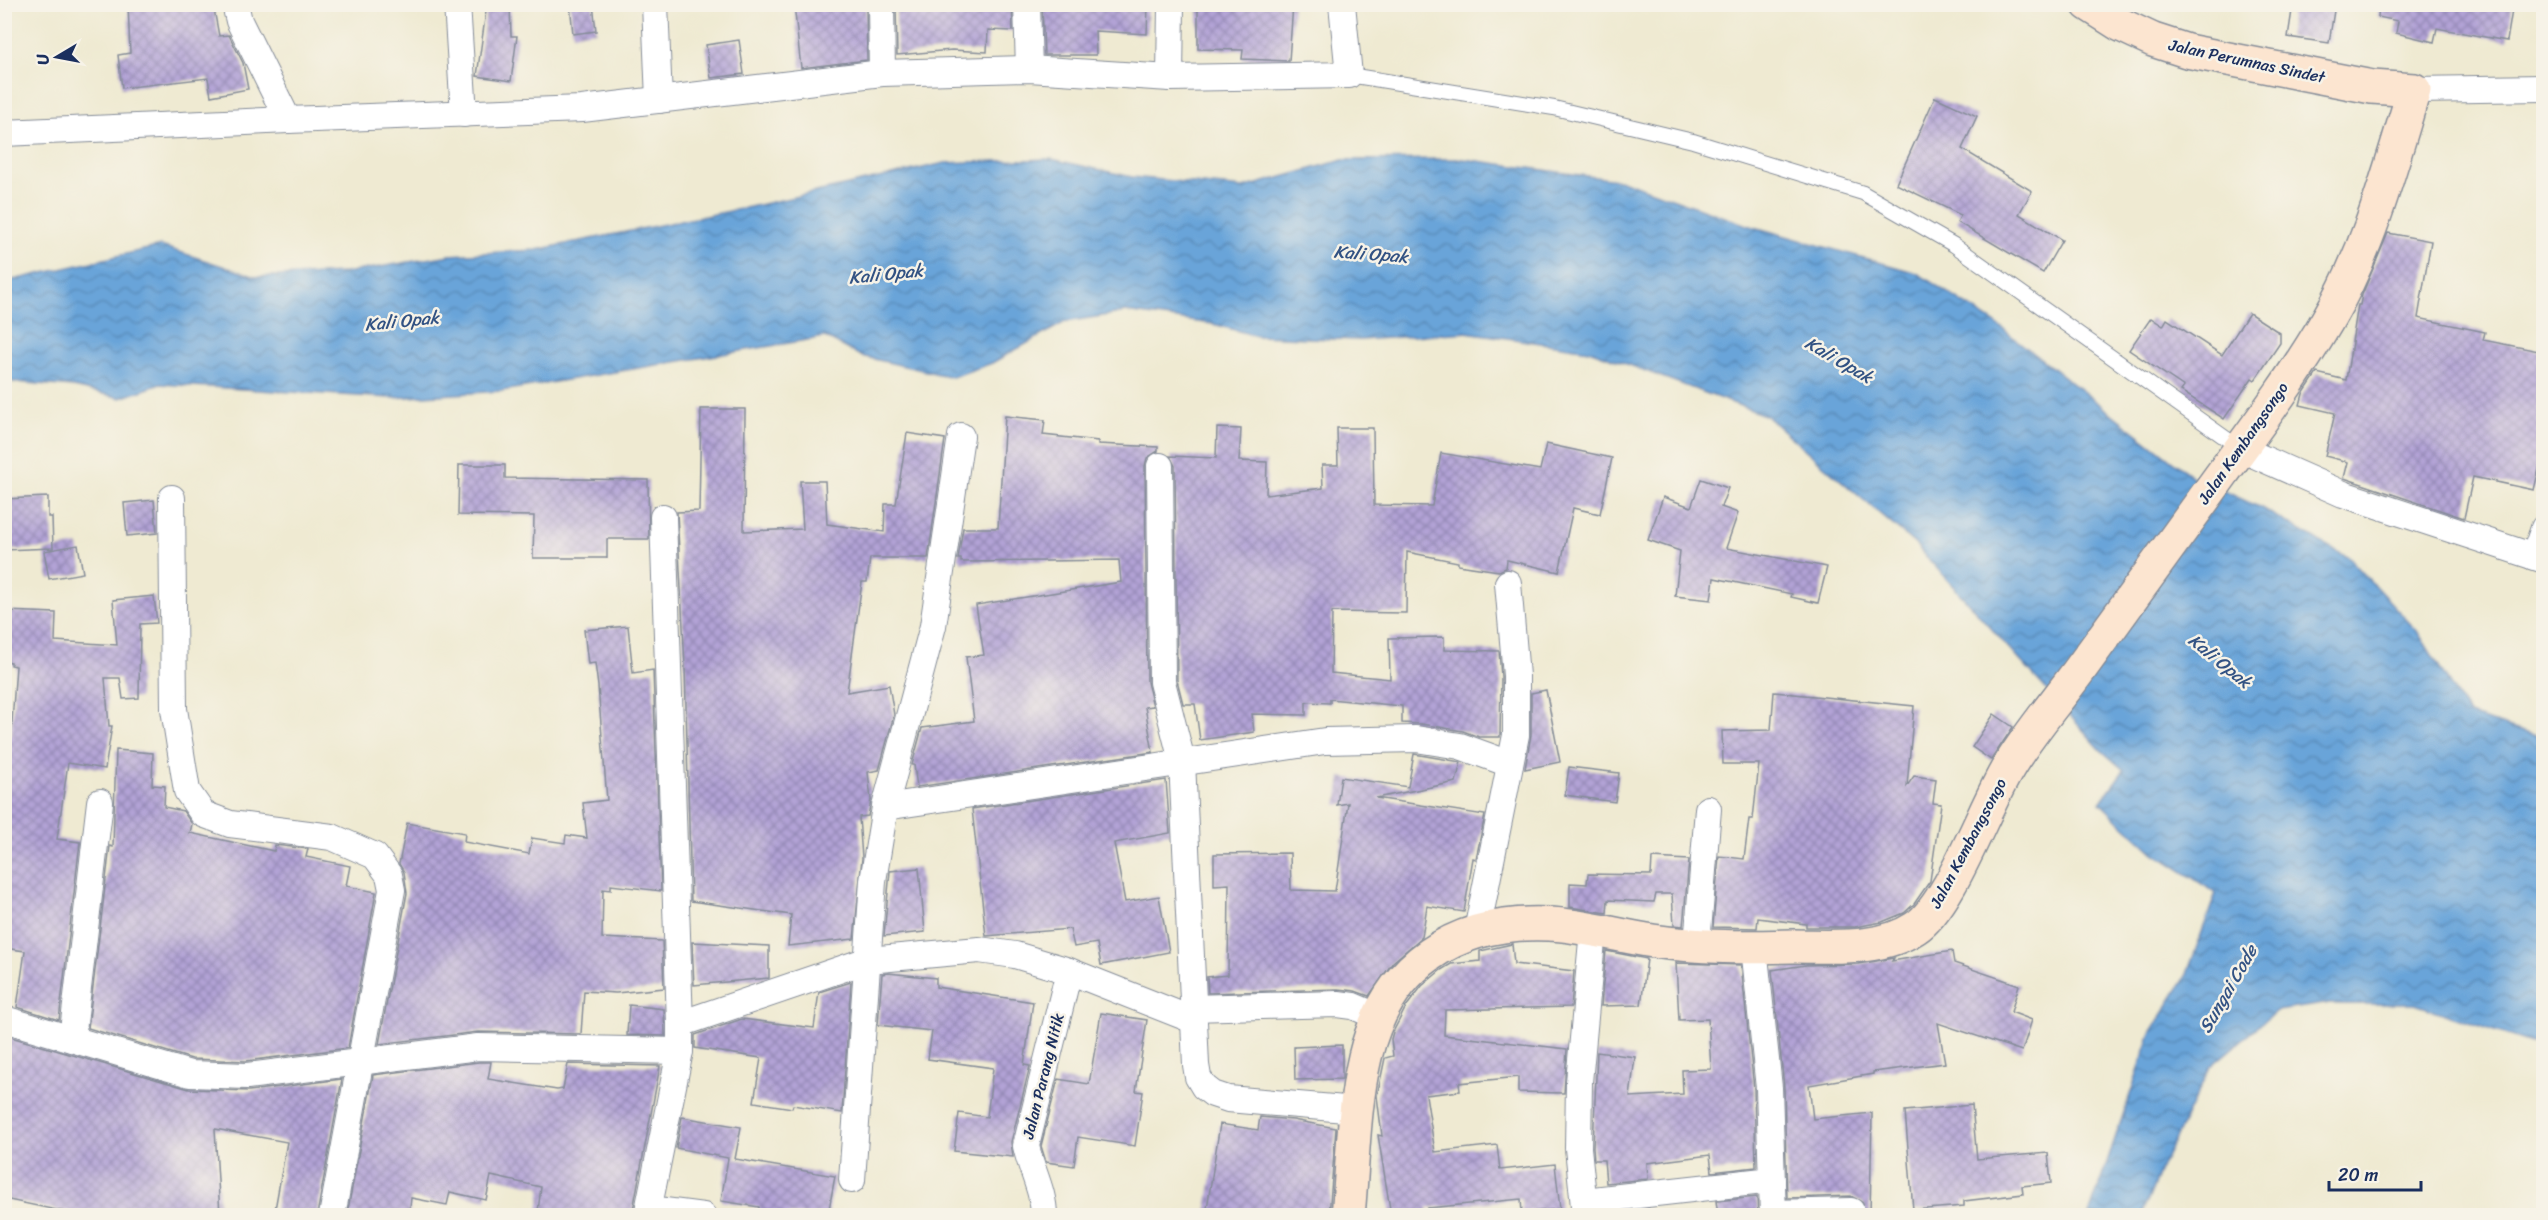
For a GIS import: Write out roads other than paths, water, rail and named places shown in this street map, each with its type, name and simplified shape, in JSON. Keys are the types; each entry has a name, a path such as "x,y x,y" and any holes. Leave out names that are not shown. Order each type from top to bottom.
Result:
{"street":[{"path":"235,4 239,21 288,120"},
{"path":"456,4 464,114"},
{"path":"655,4 659,100"},
{"path":"881,4 882,73"},
{"path":"1027,4 1029,69"},
{"path":"1170,78 1172,4"},
{"path":"4,133 582,110 882,73 1029,69 1170,78 1349,75 1342,4"},
{"name":"Jalan Perumnas Sindet","path":"2088,4 2121,25 2153,40 2187,51 2372,87 2415,90"},
{"path":"2415,90 2544,88"},
{"name":"Jalan Kembangsongo","path":"1348,1215 1365,1059 1379,1017 1405,977 1427,956 1450,941 1477,931 1510,925 1549,924 1657,942 1754,947 1861,945 1893,939 1922,924 1943,896 2008,767 2239,452 2326,323 2361,253 2378,208 2415,90"},
{"path":"852,1180 873,881 885,807 933,626 961,436"},
{"path":"2239,452 2343,494 2539,558 2544,528"},
{"path":"1160,466 1162,682 1182,761 1193,1014 1198,1077 1213,1094 1228,1099 1358,1110"},
{"path":"172,498 174,709 187,791 203,814 230,824 332,837 375,856 389,875 392,890 332,1215"},
{"path":"663,518 680,1050 648,1212 703,1215"},
{"path":"1477,931 1516,735 1508,583"},
{"path":"885,807 1325,741 1416,739 1460,746 1510,764"},
{"path":"72,1039 100,802"},
{"path":"1697,944 1708,809"},
{"path":"1593,930 1579,1082 1578,1148 1585,1208 1772,1180"},
{"path":"1754,947 1769,1088 1773,1214 1851,1210"},
{"path":"680,1024 868,960 979,950 1015,955 1069,971 1193,1014 1338,1004 1353,1006 1379,1017"},
{"name":"Jalan Parang Nitik","path":"1044,1215 1040,1189 1031,1169 1026,1146 1069,971"},
{"path":"4,1018 190,1074 247,1076 478,1047 680,1050"}],"lane":[{"path":"1349,75 1554,108 1693,141 1863,193 1954,245 2239,452"}],"water":[{"path":"1051,159 1132,177 1243,188 1343,160 1463,159 1624,181 1747,225 1917,273 1996,324 2193,477 2261,508 2349,558 2417,631 2469,715 2543,738 2543,1047 2415,1004 2324,1004 2276,1011 2210,1067 2160,1170 2142,1215 2089,1215 2151,1033 2186,977 2216,893 2154,853 2100,803 2124,770 2101,750 1915,544 1765,415 1589,350 1466,332 1360,340 1257,336 1213,324 1126,312 1065,322 992,363 952,377 861,356 825,337 501,391 392,398 160,384 121,398 74,387 5,381 4,282 161,246 256,277 345,273 450,255 536,250 750,207 945,163"}],"water label":[{"name":"Kali Opak","path":"1371,254"},
{"name":"Kali Opak","path":"886,274"},
{"name":"Kali Opak","path":"402,321"},
{"name":"Kali Opak","path":"1839,360"},
{"name":"Kali Opak","path":"2220,661"},
{"name":"Sungai Code","path":"2228,989"}]}
